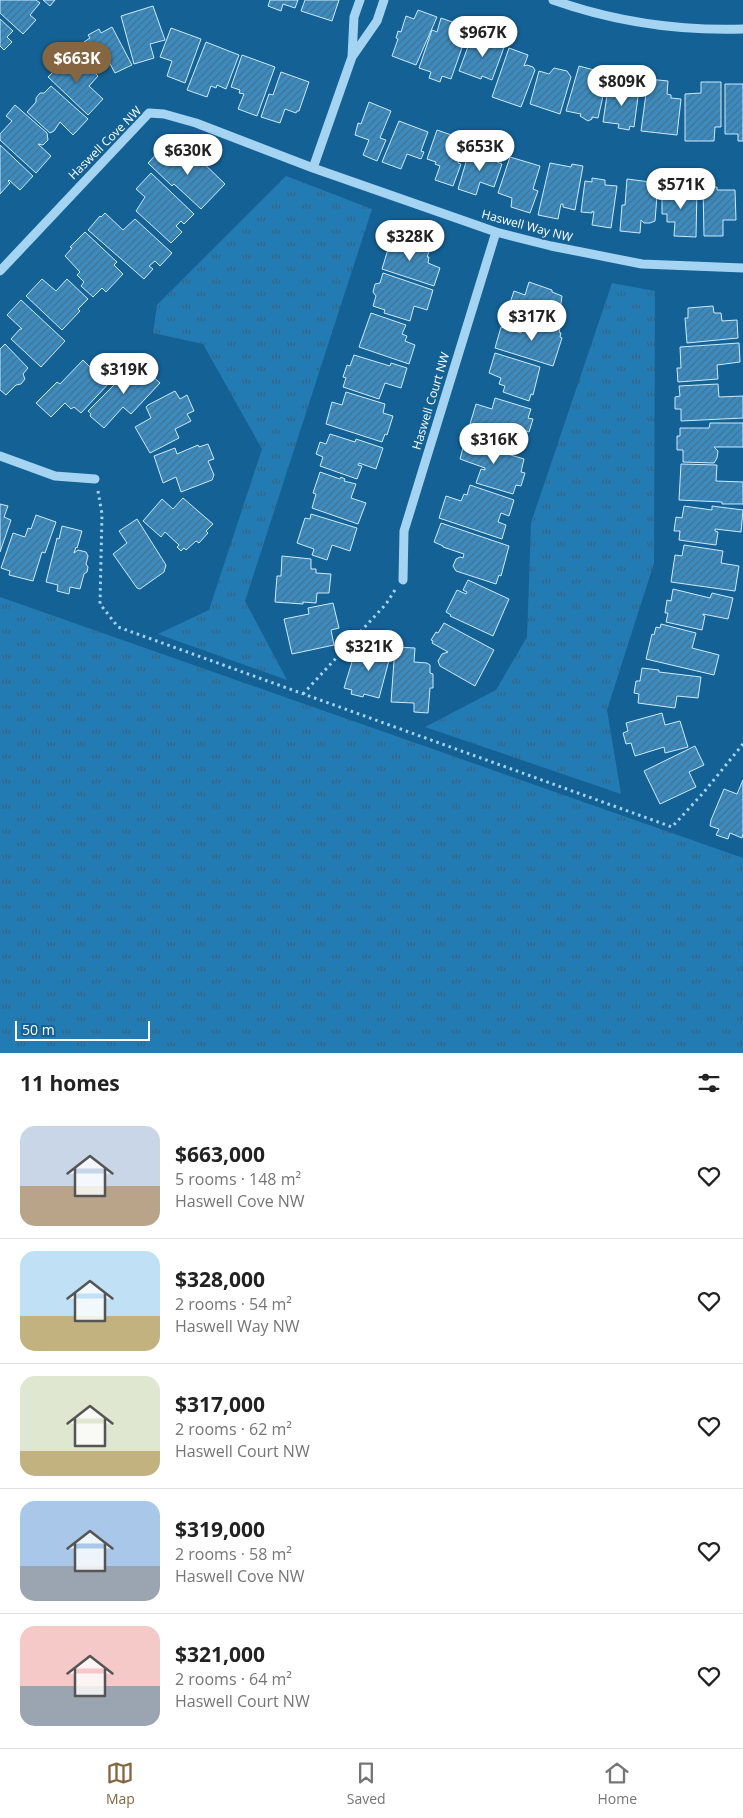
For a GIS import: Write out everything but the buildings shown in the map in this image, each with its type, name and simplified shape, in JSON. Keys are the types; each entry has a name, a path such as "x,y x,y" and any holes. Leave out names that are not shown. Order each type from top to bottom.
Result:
{"street":[{"path":"352,57 354,17 360,0"},
{"path":"313,168 352,57 377,21 384,0"},
{"path":"559,1 600,15 659,26 707,30 743,29"},
{"name":"Haswell Cove NW","path":"0,270 149,113 164,114 196,123 313,168"},
{"name":"Haswell Way NW","path":"313,168 496,232 560,248 642,264 743,268"},
{"name":"Haswell Court NW","path":"403,580 404,532 496,232"},
{"path":"0,456 55,476 95,479"}],"path":[{"path":"95,479 102,514 100,604 118,627 672,827 704,792 743,744"},
{"path":"302,694 386,604 403,580"}],"green space":[{"path":"286,176 372,209 245,601 287,680 158,634 209,610 262,449 203,344 153,333 157,305"},
{"path":"612,283 655,291 654,563 607,710 621,794 425,727 496,690 527,637 531,523"},
{"path":"0,597 743,858 743,1053 0,1053"}]}
